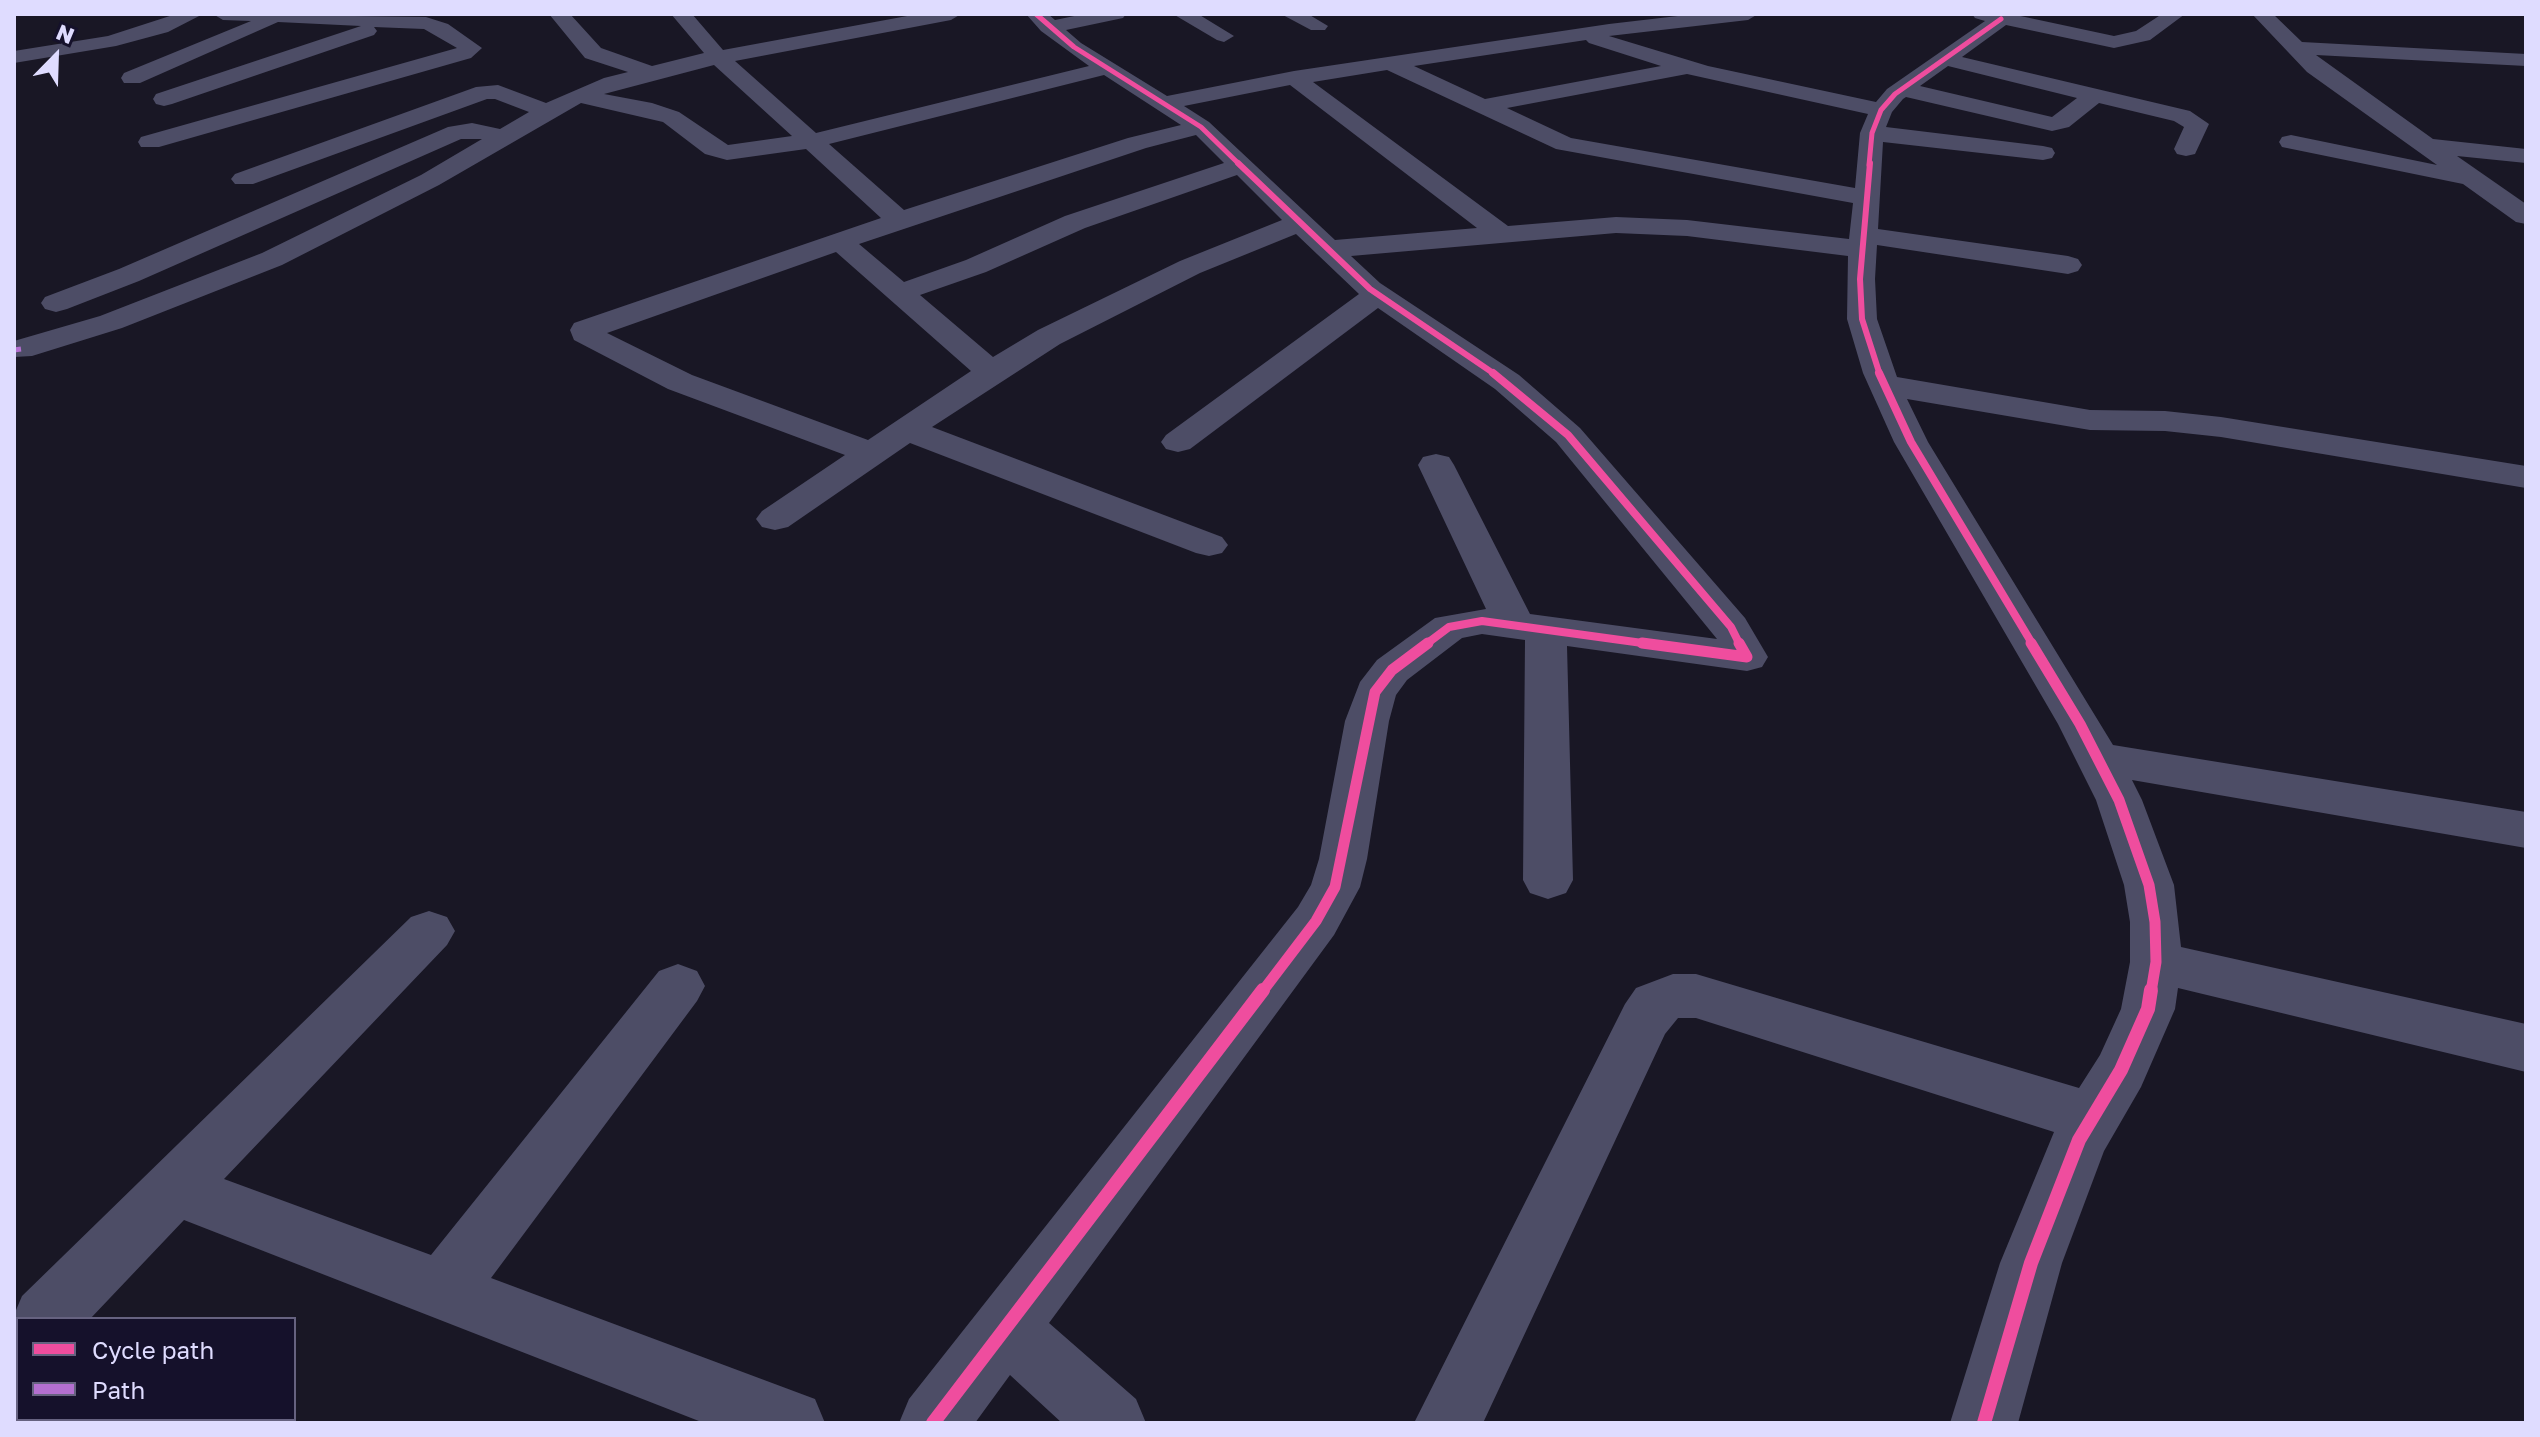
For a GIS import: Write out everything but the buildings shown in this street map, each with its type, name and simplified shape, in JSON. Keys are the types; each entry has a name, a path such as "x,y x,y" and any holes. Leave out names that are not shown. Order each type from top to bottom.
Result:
{"street":[{"path":"14,57 109,42 161,28 193,14"},
{"path":"150,142 463,53 471,48 441,28 400,20 275,19 223,14"},
{"path":"559,14 593,53 650,72"},
{"path":"681,14 718,57 899,220"},
{"path":"802,14 818,37"},
{"path":"21,349 140,312 272,259 354,221 578,96 650,72 718,57 951,14"},
{"path":"1042,20 1116,14"},
{"path":"1183,14 1224,36"},
{"path":"1291,14 1318,26"},
{"path":"1617,14 1643,26"},
{"path":"1166,103 1389,63 1721,15 1748,14"},
{"path":"1984,1423 2031,1263 2079,1140 2121,1070 2148,1009 2156,962 2155,922 2149,885 2119,800 2080,724 1911,442 1885,385 1862,319 1860,279 1864,227 1885,111 1992,16 2114,42 2143,36 2175,14"},
{"path":"2262,14 2315,67 2526,216"},
{"path":"132,78 275,19"},
{"path":"164,99 400,20"},
{"path":"933,1423 1316,921 1335,887 1343,859 1375,692 1392,670 1449,627 1482,621 1747,657 1731,627 1568,435 1507,382 1378,294 1201,127 1107,68 1042,20"},
{"path":"1582,34 1687,67 1885,111 2043,153"},
{"path":"2294,48 2526,60"},
{"path":"1944,59 2192,120 2198,128 2186,149"},
{"path":"1389,63 1551,138 1583,149 1864,227 2068,265"},
{"path":"1483,106 1687,67"},
{"path":"578,96 652,110 671,117 719,152 737,153 811,141 942,112 1107,68"},
{"path":"1294,78 1503,235"},
{"path":"244,179 484,92 498,92 547,111"},
{"path":"1885,111 2052,124 2061,122 2095,95"},
{"path":"871,453 680,382 585,333 598,323 899,220 1137,143 1201,127"},
{"path":"56,303 129,275 456,132 472,130 502,137"},
{"path":"2291,142 2477,181"},
{"path":"2429,146 2526,156"},
{"path":"899,293 976,266 1075,222 1241,165"},
{"path":"775,519 991,372 1049,337 1190,267 1301,222"},
{"path":"1330,249 1616,225 1864,227"},
{"path":"839,241 991,372"},
{"path":"1178,442 1378,294"},
{"path":"1885,385 2090,420 2165,421 2221,427 2526,477"},
{"path":"906,429 1209,545"},
{"path":"1436,465 1530,626 1548,880"},
{"path":"2097,758 2526,830"},
{"path":"47,1317 429,931"},
{"path":"2156,962 2526,1048"},
{"path":"443,1290 678,986"},
{"path":"1448,1423 1644,1020 1655,1004 1673,996 1696,996 2092,1118"},
{"path":"174,1188 791,1423"},
{"path":"1006,1328 1112,1423"}],"marked path":[{"path":"14,350 21,349"}],"cycle path":[{"path":"933,1423 1316,921 1335,887 1343,859 1375,692 1392,670 1449,627 1482,621 1747,657 1731,627 1568,435 1507,382 1370,289 1201,127 1074,47 1036,14"},
{"path":"1984,1423 2031,1263 2079,1140 2121,1070 2148,1009 2156,962 2155,922 2149,885 2119,800 2080,724 1911,442 1879,373 1862,319 1860,279 1872,133 1881,110 1895,94 2001,19"}]}
